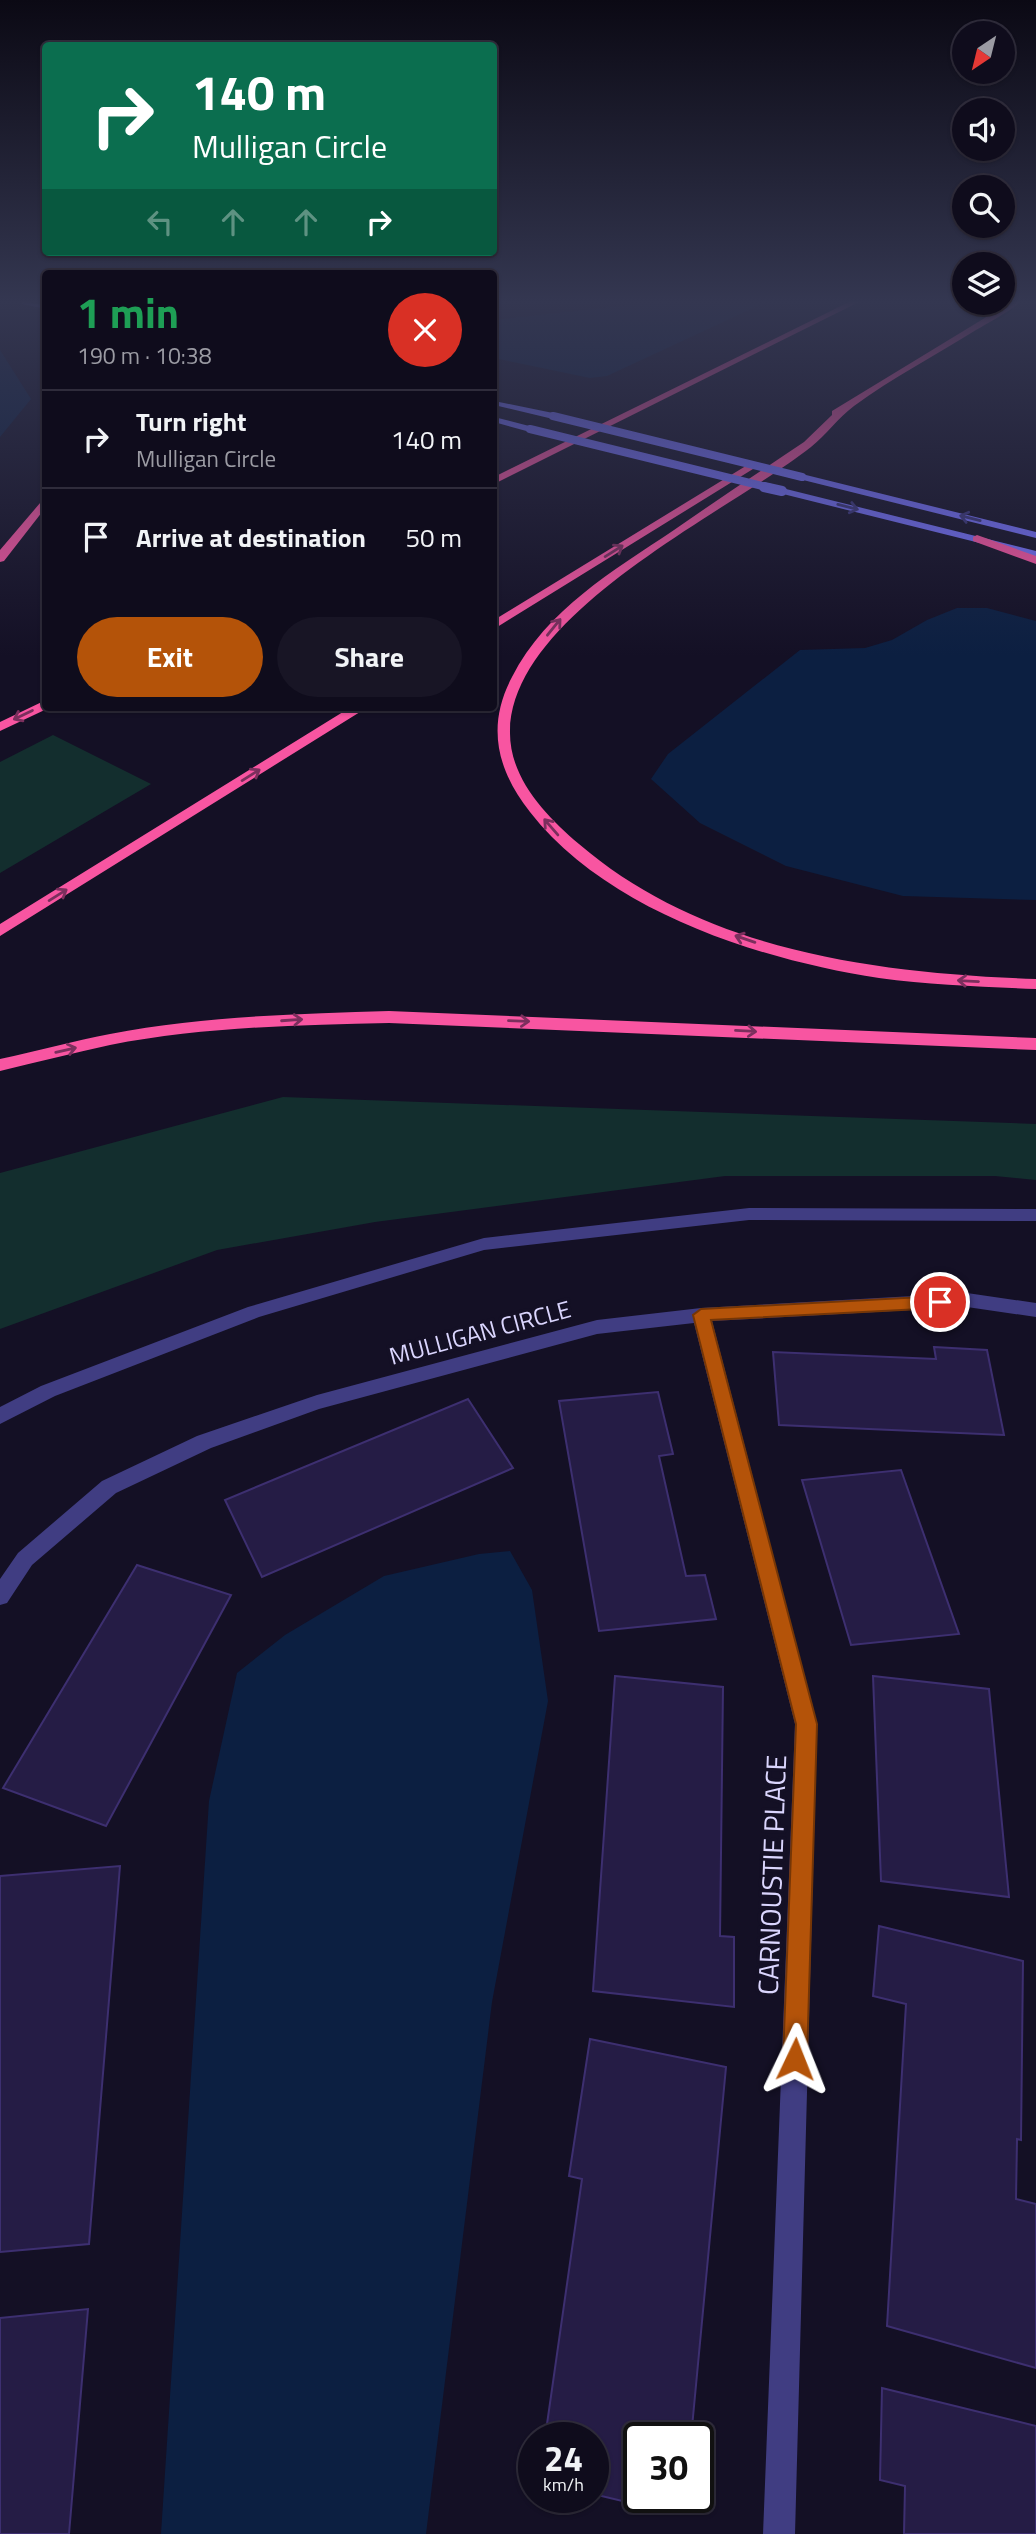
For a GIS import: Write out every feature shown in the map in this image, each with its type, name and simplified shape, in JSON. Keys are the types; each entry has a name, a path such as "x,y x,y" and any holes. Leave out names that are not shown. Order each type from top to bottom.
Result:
{"highway":[{"path":"497,480 617,420"},
{"path":"497,623 825,420"},
{"path":"833,420 808,444 588,593 558,621 525,665 506,710 504,749 521,793 559,837 621,885 699,923 792,954 909,978 1036,984"},
{"path":"0,558 42,504"},
{"path":"977,539 1036,560"},
{"path":"0,727 42,706"},
{"path":"0,930 355,711"},
{"path":"0,1065 112,1039 204,1027 305,1019 389,1017 1036,1044"}],"main road":[{"path":"570,420 1036,535"},
{"path":"497,421 1036,554"}],"street":[{"path":"0,1416 48,1391 254,1312 484,1244 750,1214 1036,1215"},
{"name":"MULLIGAN CIRCLE","path":"0,1596 25,1559 109,1487 204,1442 317,1402 597,1327 701,1315 967,1300 1036,1310"},
{"name":"CARNOUSTIE PLACE","path":"701,1315 806,1724 779,2534"}],"green space":[{"path":"53,735 151,784 0,873 0,762"},
{"path":"283,1097 1036,1124 1036,1180 995,1176 725,1176 375,1222 217,1250 0,1329 0,1173"}],"water":[{"path":"0,420 14,420 0,437"},
{"path":"957,608 987,608 1036,621 1036,900 903,896 786,866 700,823 651,779 668,754 800,650 865,648 892,640 927,620"},
{"path":"510,1551 532,1590 548,1701 492,2002 426,2534 161,2534 209,1801 237,1673 285,1635 384,1576 479,1554"}],"building":[{"path":"934,1347 987,1350 1004,1435 779,1425 773,1352 936,1359"},
{"path":"658,1392 673,1454 659,1456 686,1576 705,1575 716,1619 599,1631 559,1401"},
{"path":"468,1399 513,1468 262,1577 225,1500"},
{"path":"901,1470 959,1634 851,1645 802,1480"},
{"path":"137,1565 231,1595 106,1826 3,1788"},
{"path":"615,1676 723,1687 720,1936 734,1937 734,2007 593,1991"},
{"path":"873,1676 989,1689 1009,1897 881,1881"},
{"path":"120,1866 89,2244 0,2252 0,1876"},
{"path":"879,1926 1023,1961 1021,2140 1017,2139 1016,2199 1036,2204 1036,2368 887,2326 906,2004 873,1996"},
{"path":"590,2039 726,2067 693,2422 623,2422 623,2501 609,2498 609,2422 547,2422 582,2179 569,2176"},
{"path":"88,2309 69,2534 0,2534 0,2318"},
{"path":"882,2388 1036,2426 1036,2534 904,2534 905,2486 880,2480"}],"route":[{"path":"795,2059 806,1724 701,1315 940,1302"}]}
